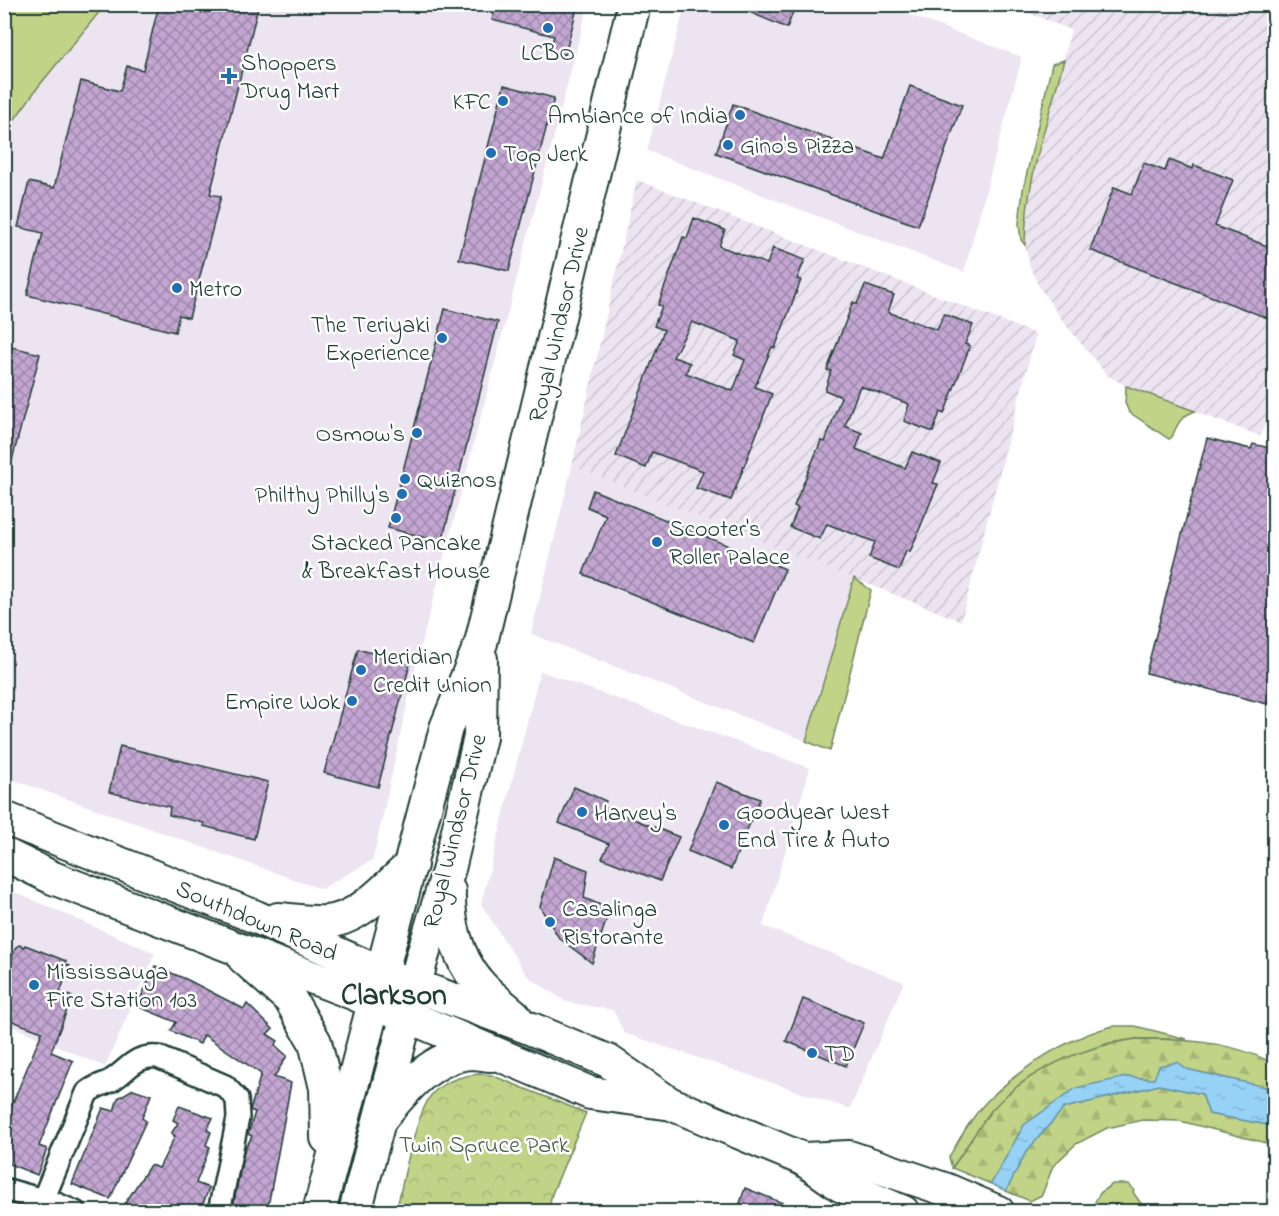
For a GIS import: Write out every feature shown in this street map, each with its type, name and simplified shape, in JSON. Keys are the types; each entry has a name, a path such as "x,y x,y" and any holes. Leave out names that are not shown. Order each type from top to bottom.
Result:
{"main road":[{"name":"Royal Windsor Drive","path":"328,1176 446,728 481,643 634,4"},
{"name":"Royal Windsor Drive","path":"355,1212 414,985 450,864 480,737 481,643"},
{"name":"Southdown Road","path":"4,818 256,917 377,987 406,1015 503,1057 590,1093 669,1103"},
{"name":"Southdown Road","path":"4,854 53,878 230,945 377,987 414,985 527,1027 608,1061 669,1103 803,1159 840,1185 903,1212"},
{"path":"450,864 448,904 452,931 468,968 477,981 527,1027"},
{"path":"256,917 327,922 347,917 362,908 411,865"},
{"path":"230,945 290,999 315,1042 326,1088 328,1176 319,1212"},
{"path":"379,1120 404,1091 428,1069 451,1058 472,1053 503,1057"},
{"name":"Southdown Road","path":"803,1159 849,1157 947,1191 998,1212"}],"street":[{"path":"43,1200 91,1089 113,1079 133,1061 158,1057 218,1082 230,1089 237,1099 238,1118 219,1212"},
{"path":"4,1189 75,1212"}],"shaded area":[{"path":"105,5 588,5 413,677 373,860 321,889 5,777 4,133 38,87"},
{"path":"685,5 883,5 1022,57 964,272 647,151"},
{"path":"1009,5 1274,5 1274,405 1260,436 1126,386 1107,375 1065,324 1039,287 1030,267 1025,245 1025,216 1032,180 1071,30"},
{"path":"637,180 1036,334 961,621 572,466"},
{"path":"572,466 854,578 806,741 531,634"},
{"path":"540,671 810,768 763,926 904,982 850,1109 624,1033 613,1010 566,1002 527,976 481,904"},
{"path":"5,888 155,953 105,1067 5,1023"}],"green space":[{"path":"5,4 105,5 38,87 5,133"},
{"path":"1064,60 1033,175 1025,245 1021,240 1019,223 1023,190 1052,64"},
{"path":"1126,386 1195,411 1183,418 1169,439 1129,412 1125,403"},
{"path":"854,578 871,590 830,751 806,741"},
{"path":"1113,1026 1135,1026 1187,1039 1136,1039 1109,1043 1066,1058 991,1111 952,1168 949,1157 972,1119 1002,1087 1031,1065 1063,1046"},
{"path":"1136,1039 1207,1043 1242,1050 1274,1064 1274,1089 1186,1069 1155,1079 1126,1077 1024,1125 991,1184 952,1168 991,1111 1021,1083 1076,1054 1116,1042"},
{"name":"Twin Spruce Park","path":"478,1074 491,1075 586,1113 552,1194 548,1211 396,1211 416,1129 428,1100 435,1091 450,1081"},
{"path":"1159,1085 1202,1094 1209,1114 1274,1126 1274,1145 1180,1121 1143,1120 1107,1128 1076,1144 1053,1166 1042,1195 1030,1201 1006,1191 1026,1152 1064,1108"},
{"path":"1113,1184 1128,1184 1146,1211 1093,1211 1099,1195"}],"water":[{"path":"1177,1062 1186,1069 1274,1089 1274,1126 1209,1114 1202,1094 1159,1085 1064,1108 1026,1152 1006,1191 991,1184 1024,1125 1076,1088 1126,1077 1154,1079 1159,1066"}],"building":[{"path":"159,4 259,4 210,194 221,196 189,318 179,315 175,332 27,295 43,233 18,227 29,182 54,188 81,81 120,91 127,66 143,70"},
{"name":"LCBO","path":"496,4 578,4 565,55 550,51 554,36 492,20"},
{"path":"730,4 796,4 787,28"},
{"path":"504,85 554,98 509,271 459,259"},
{"path":"910,86 962,105 918,226 716,153 733,104 884,159"},
{"path":"1169,160 1193,169 1194,165 1233,180 1215,226 1275,249 1275,321 1090,250 1114,187 1132,194 1144,163 1165,171"},
{"path":"694,218 725,230 719,246 767,264 773,248 805,260 797,279 801,280 775,348 772,347 755,387 772,394 731,500 696,488 703,471 652,452 646,468 616,456 664,330 654,326 662,306 658,305 683,237 687,238","holes":["692,322 740,341 734,355 745,360 733,391 686,373 690,363 673,357"]},
{"path":"865,285 894,295 888,312 937,330 944,314 973,325 965,344 970,346 944,414 940,412 933,432 904,421 909,404 860,386 845,426 862,433 856,449 905,468 912,452 941,463 933,483 938,484 910,552 906,551 899,570 869,558 875,542 827,524 820,539 790,527 798,508 794,506 821,441 825,442 841,397 825,390 831,371 827,370 853,302 857,304"},
{"path":"445,309 498,322 442,542 388,528"},
{"path":"4,345 40,354 9,472 4,471"},
{"path":"1207,438 1251,449 1253,444 1275,449 1275,706 1146,673"},
{"name":"Scooter's Roller Palace","path":"593,490 785,569 754,643 583,574 606,515 587,507"},
{"path":"358,649 410,664 378,787 324,773"},
{"path":"120,746 268,782 254,839 203,826 204,823 169,815 170,807 109,792"},
{"name":"Goodyear West End Tire & Auto","path":"716,782 760,799 731,869 688,851"},
{"path":"574,787 606,801 603,807 679,837 660,881 602,858 609,844 559,823"},
{"path":"554,857 588,870 584,898 610,909 592,963 559,938 540,907"},
{"path":"19,945 24,947 25,945 66,961 65,964 70,966 60,992 72,997 51,1052 73,1061 39,1146 47,1149 37,1175 4,1162 4,1124 42,1032 4,1018 4,978 16,947"},
{"path":"155,966 244,1009 247,1004 273,1029 267,1034 278,1041 275,1045 287,1056 274,1077 291,1083 267,1212 232,1212 244,1151 252,1136 248,1134 255,1112 250,1110 261,1074 204,1035 200,1044 171,1031 176,1022 137,1006"},
{"path":"803,999 864,1023 846,1066 786,1041"},
{"path":"133,1089 151,1095 142,1118 146,1121 110,1199 72,1184 103,1108 114,1111 118,1098"},
{"path":"179,1106 213,1118 207,1130 211,1132 206,1145 210,1147 196,1183 209,1188 200,1212 141,1212 124,1205 150,1165 159,1168 175,1136 171,1134 178,1123 173,1120"},
{"path":"745,1188 803,1211 803,1212 737,1212"}],"place":[{"name":"LCBO","path":"548,28"},
{"name":"Shoppers Drug Mart","path":"229,76"},
{"name":"KFC","path":"503,101"},
{"name":"Ambiance of India","path":"740,115"},
{"name":"Gino's Pizza","path":"728,145"},
{"name":"Top Jerk","path":"491,153"},
{"name":"Metro","path":"177,288"},
{"name":"The Teriyaki Experience","path":"442,338"},
{"name":"Osmow's","path":"417,433"},
{"name":"Quiznos","path":"405,479"},
{"name":"Philthy Philly's","path":"402,494"},
{"name":"Stacked Pancake & Breakfast House","path":"396,518"},
{"name":"Scooter's Roller Palace","path":"657,542"},
{"name":"Meridian Credit Union","path":"361,670"},
{"name":"Empire Wok","path":"352,701"},
{"name":"Harvey's","path":"582,812"},
{"name":"Goodyear West End Tire & Auto","path":"724,825"},
{"name":"Casalinga Ristorante","path":"550,922"},
{"name":"Mississauga Fire Station 103","path":"34,985"},
{"name":"TD","path":"812,1053"}],"district":[{"name":"Clarkson","path":"394,994"}]}
